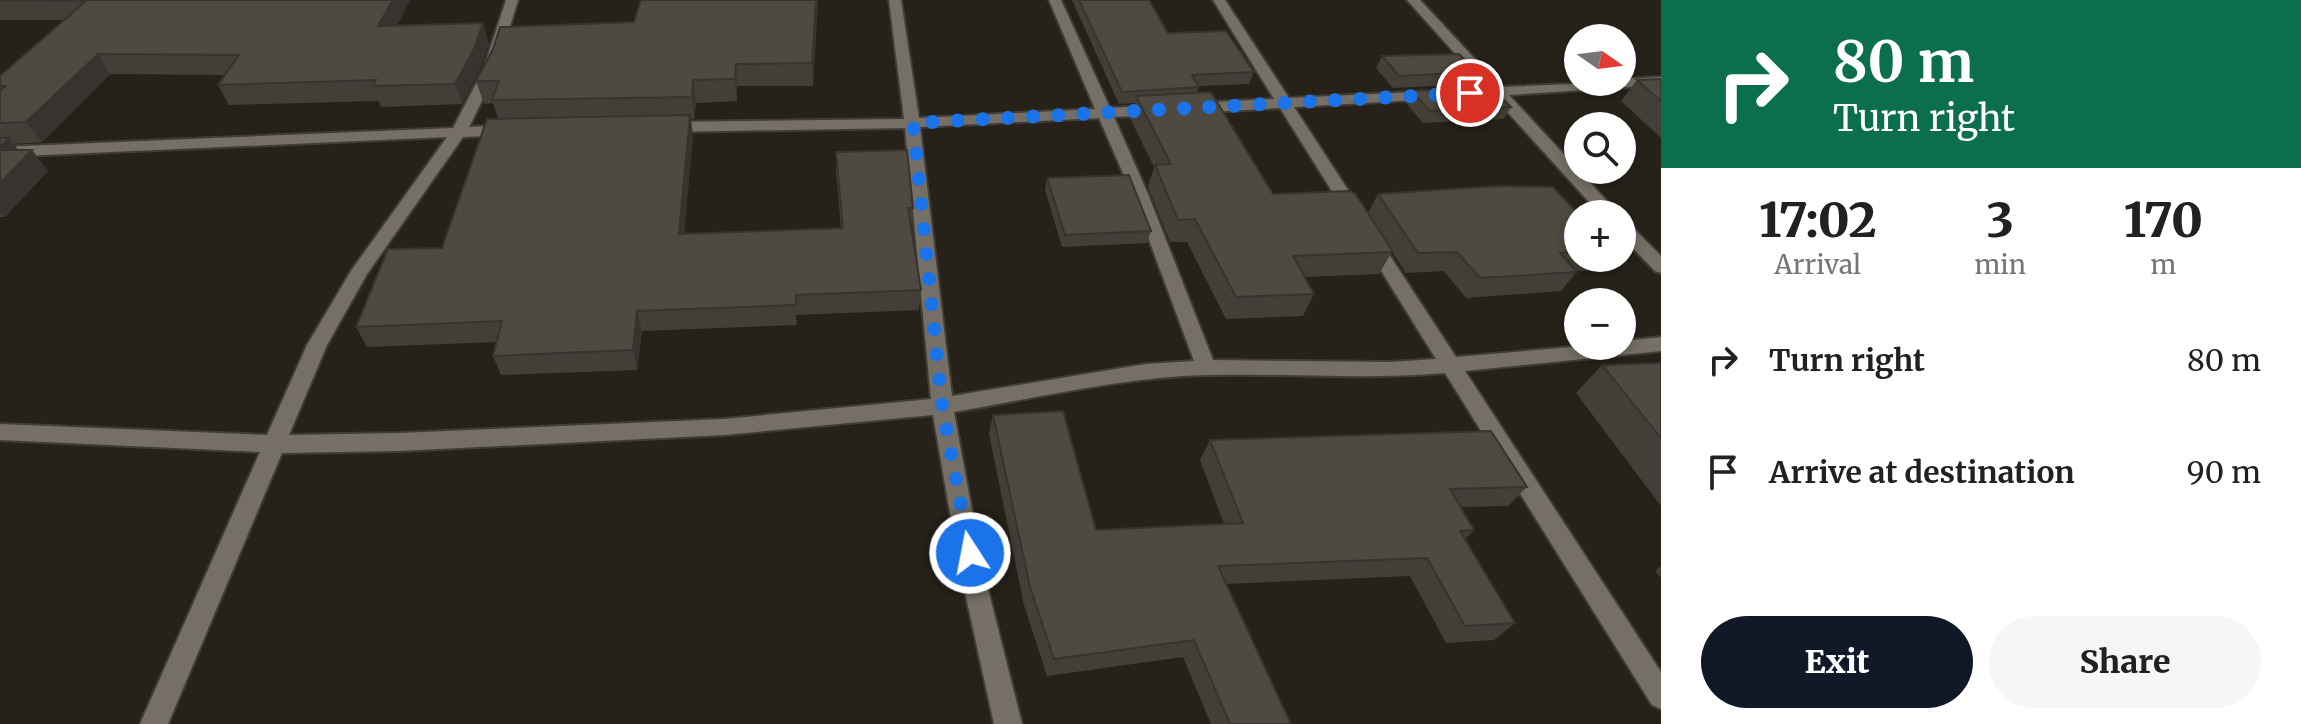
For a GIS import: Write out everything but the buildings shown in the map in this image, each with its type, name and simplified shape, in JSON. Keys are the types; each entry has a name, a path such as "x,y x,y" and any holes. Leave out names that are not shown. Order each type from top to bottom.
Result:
{"street":[{"path":"154,724 317,345 360,271 459,131 490,70 512,0"},
{"path":"895,0 913,123 942,406 963,522 1008,724"},
{"path":"1055,0 1106,114 1206,367"},
{"path":"1219,0 1661,696"},
{"path":"1413,0 1597,200"},
{"path":"648,128 913,123 1661,81"},
{"path":"0,152 522,130"},
{"path":"1636,241 1661,267"},
{"path":"0,432 274,444 399,442 724,427 942,406 1146,372 1206,367 1391,370 1661,344"}],"route":[{"path":"970,553 942,406 913,123 1470,93"}]}
